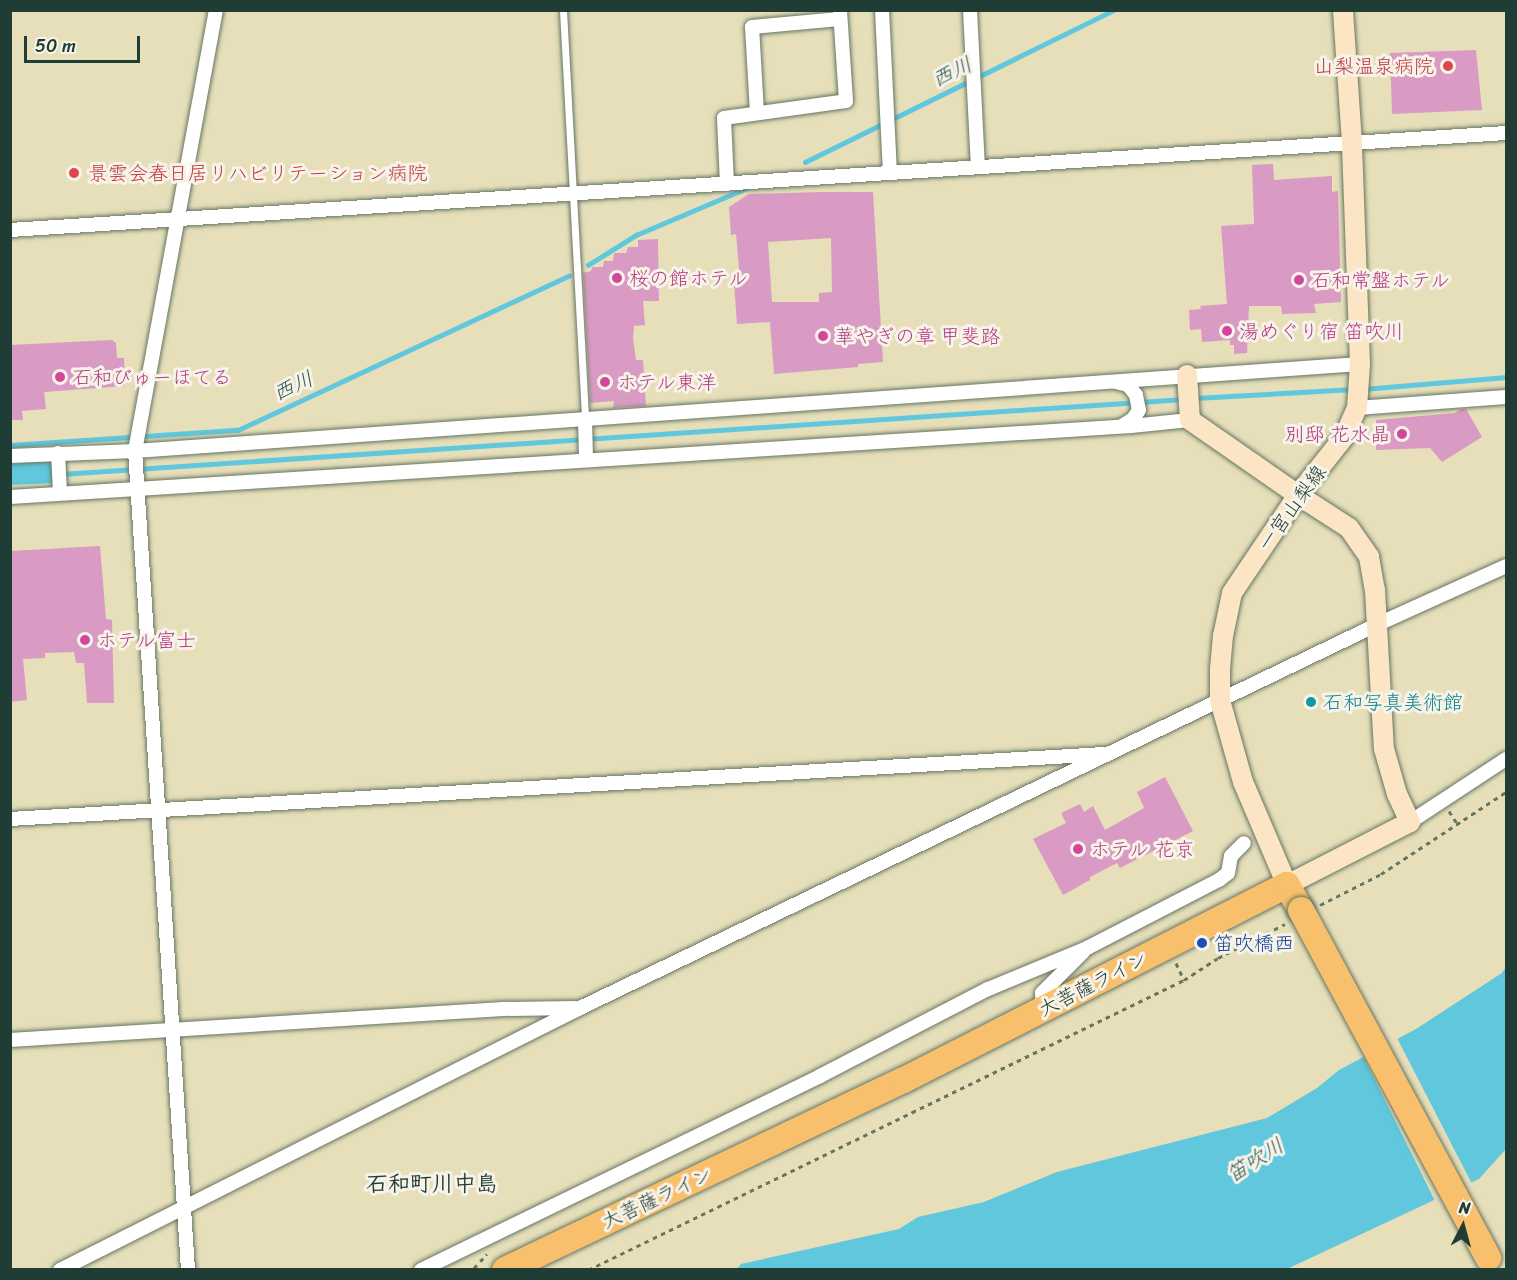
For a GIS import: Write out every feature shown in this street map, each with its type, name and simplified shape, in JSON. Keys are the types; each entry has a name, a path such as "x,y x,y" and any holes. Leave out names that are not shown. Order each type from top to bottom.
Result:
{"highway":[{"path":"1287,885 1300,914 1491,1264"},
{"name":"大菩薩ライン","path":"505,1269 765,1147 1043,1010 1287,885"}],"main road":[{"name":"一宮山梨線","path":"1287,885 1243,782 1220,700 1223,636 1232,593 1298,495 1344,437 1359,385 1352,143 1343,10"},
{"path":"1188,397 1298,495 1349,528 1369,556 1375,590 1384,749 1397,794 1410,822 1287,885"}],"street":[{"path":"188,1269 136,450 216,10"},
{"path":"882,10 890,173"},
{"path":"970,10 978,167"},
{"path":"727,184 724,118 846,101 840,15 752,27 757,113"},
{"path":"10,230 1506,133"},
{"path":"10,456 58,457 1111,381 1188,397 1359,385 1506,397"},
{"path":"1111,381 1128,385 1136,395 1139,410 1133,419 1120,427"},
{"path":"10,496 60,488 137,483 586,460 1120,427 1188,397"},
{"path":"585,418 586,460"},
{"path":"58,457 60,488"},
{"path":"60,1269 580,1008 1376,625 1506,566"},
{"path":"10,819 1112,754"},
{"path":"1410,822 1506,759"},
{"path":"421,1269 820,1076 988,989 1087,948 1219,880 1228,873 1231,856 1244,843"},
{"path":"1043,1010 1042,993 1087,948"},
{"path":"10,1040 503,1009 580,1008"}],"lane":[{"path":"563,10 585,418"}],"path":[{"path":"588,1269 1184,980 1218,958 1381,874 1506,792"},
{"path":"1446,806 1458,825"},
{"path":"1172,956 1184,980"}],"water":[{"path":"54,461 56,483 11,485 10,464"},
{"name":"笛吹川","path":"1506,967 1506,1149 1479,1179 1287,1269 736,1270 741,1264 899,1229 918,1217 984,1202 1057,1172 1267,1118 1317,1088 1339,1070 1416,1029 1502,973"}],"pier":[{"path":"1396,1036 1473,1186 1436,1203 1362,1054"}],"building":[{"path":"1476,50 1482,110 1392,114 1390,53"},
{"path":"1273,164 1274,180 1332,176 1332,192 1338,191 1341,302 1314,304 1316,313 1282,314 1281,306 1249,306 1247,353 1234,354 1234,345 1230,345 1230,340 1202,342 1201,329 1190,330 1189,310 1201,309 1200,306 1227,304 1221,226 1254,224 1252,165"},
{"path":"873,192 883,362 858,364 858,367 774,374 770,322 737,324 734,282 740,280 736,234 731,235 729,207 749,194","holes":["831,238 832,292 819,293 819,302 772,302 768,242"]},
{"path":"658,239 659,301 643,301 645,325 634,326 633,338 636,360 643,360 646,406 613,408 614,401 590,403 583,273 591,271 592,267 603,267 604,261 613,261 614,253 626,253 628,247 638,247 638,240"},
{"path":"112,340 116,343 117,358 124,358 125,386 44,392 46,409 22,411 23,420 10,420 10,345"},
{"path":"1466,409 1482,437 1442,462 1430,448 1376,450 1376,420 1455,413"},
{"path":"100,546 106,619 112,620 114,703 87,703 84,663 76,663 74,652 45,653 45,658 23,659 27,700 10,702 10,551"},
{"path":"1165,777 1193,831 1120,868 1117,863 1063,895 1033,839 1066,823 1061,813 1080,804 1084,812 1093,806 1105,830 1144,808 1137,792"}],"waterway":[{"name":"西川","path":"805,162 1114,10"},
{"name":"西川","path":"588,265 636,235 749,187"},
{"name":"西川","path":"10,445 238,430 569,276"},
{"path":"1363,389 1506,377"},
{"path":"1195,398 1354,389"},
{"path":"61,474 1184,399"}],"place":[{"name":"山梨温泉病院","path":"1448,66"},
{"name":"景雲会春日居リハビリテーション病院","path":"74,173"},
{"name":"桜の館ホテル","path":"617,278"},
{"name":"石和常盤ホテル","path":"1299,280"},
{"name":"湯めぐり宿 笛吹川","path":"1227,331"},
{"name":"華やぎの章 甲斐路","path":"823,336"},
{"name":"石和びゅーほてる","path":"60,377"},
{"name":"ホテル東洋","path":"605,382"},
{"name":"別邸 花水晶","path":"1402,434"},
{"name":"ホテル富士","path":"85,640"},
{"name":"石和写真美術館","path":"1311,702"},
{"name":"ホテル 花京","path":"1078,849"},
{"name":"笛吹橋西","path":"1202,943"}],"district":[{"name":"石和町川中島","path":"432,1184"}]}
